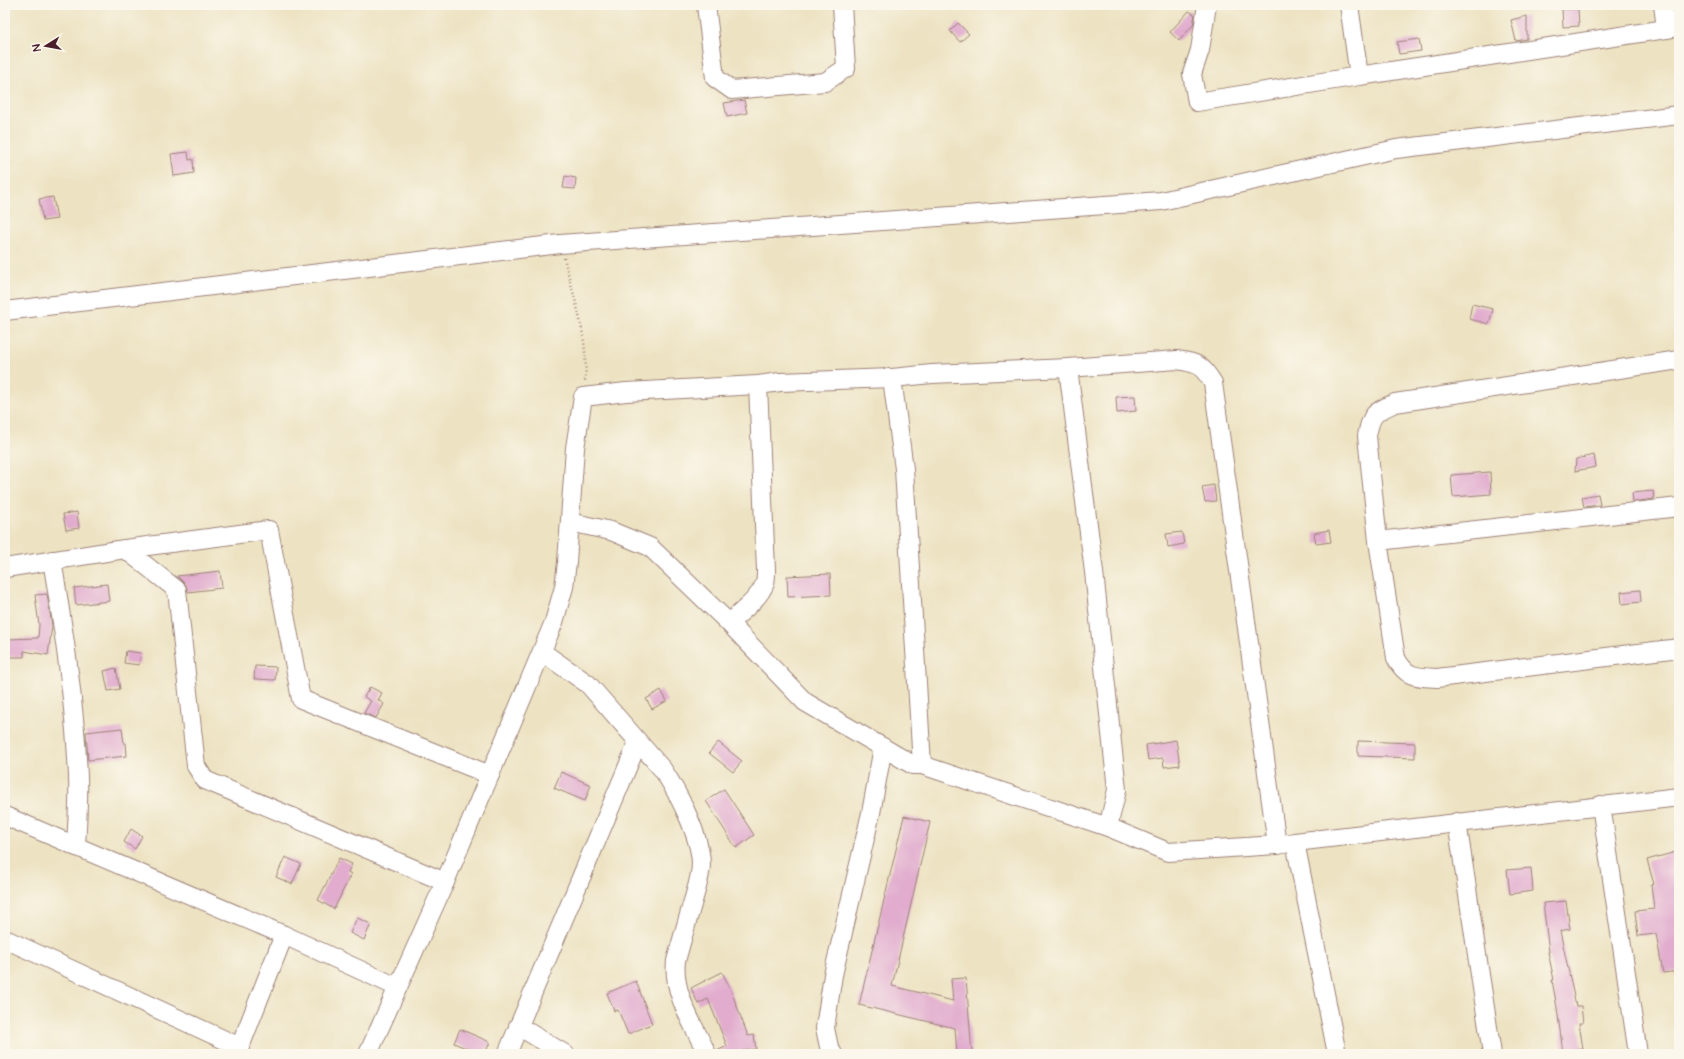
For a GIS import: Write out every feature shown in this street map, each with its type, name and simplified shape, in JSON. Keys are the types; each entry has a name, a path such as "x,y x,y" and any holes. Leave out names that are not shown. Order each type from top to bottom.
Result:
{"street":[{"path":"706,5 715,78 732,90 825,82 846,68 842,5"},
{"path":"1207,5 1200,50 1192,74 1197,102 1672,28 1663,5"},
{"path":"1349,5 1359,76"},
{"path":"5,311 560,244 1161,201 1396,150 1679,115"},
{"path":"368,1054 445,882 554,622 564,587 575,448 583,397 626,392 758,385 780,382 892,378 932,374 1068,368 1177,360 1194,362 1201,366 1206,370 1213,383 1277,845"},
{"path":"1679,360 1395,403 1382,409 1370,420 1368,436 1378,541 1396,658 1400,667 1408,674 1417,677 1437,678 1679,648"},
{"path":"1068,368 1094,572 1117,790 1108,827"},
{"path":"892,378 904,469 922,765"},
{"path":"728,623 759,593 764,583 766,570 758,385"},
{"path":"1378,541 1679,506"},
{"path":"570,522 611,531 650,547 728,623 805,702 913,765 922,765 1108,827 1168,852 1277,845 1679,796"},
{"path":"5,568 124,549 269,530 301,699 490,775"},
{"path":"124,549 176,590 196,766 205,780 445,882"},
{"path":"52,560 69,666 74,715 78,779 76,848"},
{"path":"542,652 588,684 663,770 672,784 695,833 701,863 699,881 676,961 675,973 677,988 707,1054"},
{"path":"507,1054 638,742"},
{"path":"833,1054 829,1047 825,1028 833,975 871,813 883,747"},
{"path":"1601,805 1638,1054"},
{"path":"5,816 76,848 284,935 397,987"},
{"path":"1457,822 1492,1054"},
{"path":"1295,842 1337,1054"},
{"path":"5,939 240,1047 284,935"},
{"path":"518,1026 565,1054"}],"path":[{"path":"560,244 584,335 586,373 583,397"}],"building":[{"path":"1562,9 1578,9 1579,26 1563,27"},
{"path":"1189,11 1195,15 1193,25 1179,41 1170,32"},
{"path":"1527,16 1527,39 1516,41 1511,20"},
{"path":"958,23 969,34 960,42 950,31"},
{"path":"1419,39 1421,51 1399,54 1397,42"},
{"path":"744,100 747,113 727,117 724,103"},
{"path":"188,152 189,160 193,159 194,173 174,176 171,154"},
{"path":"565,176 576,178 575,189 563,188"},
{"path":"53,197 57,219 43,221 39,199"},
{"path":"1472,304 1493,309 1489,324 1469,319"},
{"path":"1135,396 1136,411 1117,413 1116,397"},
{"path":"1594,455 1596,467 1575,471 1576,459"},
{"path":"1490,472 1491,494 1453,497 1451,475"},
{"path":"1214,485 1216,501 1205,502 1202,487"},
{"path":"1653,491 1654,499 1633,502 1632,493"},
{"path":"1598,494 1600,505 1584,507 1582,497"},
{"path":"77,512 79,528 66,530 63,514"},
{"path":"1329,530 1331,542 1316,544 1314,533"},
{"path":"1182,532 1184,544 1168,547 1166,534"},
{"path":"220,571 222,588 188,592 186,585 177,576"},
{"path":"830,574 831,595 788,597 787,576"},
{"path":"107,584 109,601 76,605 74,588"},
{"path":"1640,590 1641,602 1622,604 1621,592"},
{"path":"47,594 52,626 48,655 24,651 24,657 8,657 7,639 38,638 39,625 35,595"},
{"path":"126,651 141,653 139,665 124,663"},
{"path":"255,666 276,667 275,680 254,679"},
{"path":"116,668 120,689 108,691 104,671"},
{"path":"370,687 382,693 378,700 384,704 376,718 364,713 371,701 364,697"},
{"path":"661,690 667,701 652,709 646,699"},
{"path":"122,728 124,743 126,743 127,756 88,760 86,732"},
{"path":"1176,740 1180,765 1164,767 1163,758 1148,760 1146,745"},
{"path":"1358,741 1415,743 1415,758 1358,756"},
{"path":"718,742 742,761 733,772 709,753"},
{"path":"561,772 591,785 585,801 554,788"},
{"path":"724,789 754,835 736,848 706,801"},
{"path":"904,816 930,822 892,986 953,1001 951,979 966,978 972,1054 957,1054 955,1028 859,1005"},
{"path":"131,829 142,836 135,849 124,842"},
{"path":"1679,851 1679,971 1663,973 1656,934 1638,936 1635,911 1654,909 1651,885 1654,884 1647,860"},
{"path":"285,857 301,864 292,884 276,877"},
{"path":"339,858 352,864 348,872 351,874 334,909 318,900"},
{"path":"1531,868 1533,891 1510,894 1507,870"},
{"path":"1566,901 1570,929 1560,931 1576,1006 1581,1006 1583,1023 1579,1023 1583,1049 1563,1053 1552,980 1554,980 1548,952 1543,903"},
{"path":"357,918 371,924 364,940 350,933"},
{"path":"722,972 730,988 748,1036 754,1035 756,1049 742,1051 744,1054 717,1054 717,1051 727,1046 708,999 698,1004 691,988"},
{"path":"636,981 652,1024 628,1034 618,1010 614,1011 607,993"},
{"path":"460,1029 490,1042 485,1054 480,1054 454,1043"}]}
